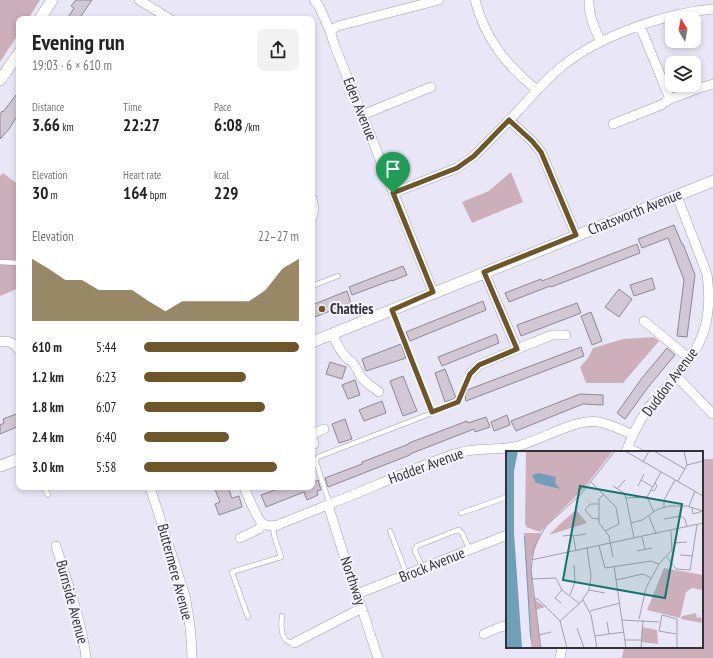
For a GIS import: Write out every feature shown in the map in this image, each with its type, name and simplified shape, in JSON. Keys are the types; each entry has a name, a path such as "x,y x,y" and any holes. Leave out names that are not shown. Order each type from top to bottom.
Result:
{"street":[{"path":"42,16 52,0"},
{"path":"139,0 165,16"},
{"path":"330,31 338,26 439,0"},
{"path":"475,0 482,23 496,48 512,68 537,90"},
{"path":"589,0 591,18 601,42"},
{"name":"Eden Avenue","path":"316,1 330,31 433,292"},
{"path":"393,193 457,168 474,156 561,67 588,49 640,26 683,13 713,9"},
{"path":"640,26 670,99"},
{"path":"0,80 16,57"},
{"path":"613,124 661,105 670,99 713,84"},
{"path":"362,115 431,87"},
{"path":"509,120 532,141 541,152 576,235"},
{"name":"Chatsworth Avenue","path":"315,341 433,292 713,181"},
{"name":"Duddon Avenue","path":"627,449 632,435 649,408 690,359 702,338 707,324 710,298 710,272 693,236 677,196"},
{"path":"484,272 517,349"},
{"path":"644,321 690,359"},
{"path":"332,334 341,352 352,362 365,381 379,392"},
{"path":"470,374 479,365 517,349 552,335 566,335"},
{"path":"0,342 11,342 16,346"},
{"path":"676,376 713,414"},
{"name":"Hodder Avenue","path":"273,526 416,468 459,453 471,450 504,449 527,444 587,421 606,423 632,435"},
{"path":"315,436 324,429"},
{"path":"0,466 16,460"},
{"name":"Buttermere Avenue","path":"151,490 185,596 192,641 192,658"},
{"path":"245,490 258,518 262,523 273,526"},
{"name":"Northway","path":"329,504 350,575 378,658"},
{"path":"240,538 259,529 262,523"},
{"name":"Brock Avenue","path":"357,594 506,535"},
{"name":"Burnside Avenue","path":"56,546 78,619 86,658"},
{"path":"294,643 362,609"},
{"path":"484,634 500,627 506,626"},
{"path":"560,658 562,648"}],"lane":[{"path":"0,262 16,263"},
{"path":"315,285 338,276"},
{"path":"392,310 432,412"},
{"path":"329,504 316,462 318,457 458,402 470,374"},
{"path":"627,449 637,451"},
{"path":"46,490 48,495"},
{"path":"461,513 506,497"},
{"path":"248,617 232,572 281,557 274,535 273,526"},
{"path":"423,568 415,550 417,546 456,531 460,530 470,550"},
{"path":"390,531 408,575"},
{"path":"282,616 281,624 283,634 286,640 294,643"}],"shaded area":[{"path":"0,0 40,0 30,16 16,16 16,38 0,62"},
{"path":"511,172 523,202 472,223 462,202 489,191"},
{"path":"3,173 16,183 16,289 0,296 0,176"},
{"path":"654,337 659,341 623,383 586,383 580,367 588,358 593,348 623,339"},
{"path":"703,459 713,459 713,658 622,658 624,648 703,648"}],"building":[{"path":"76,0 92,0 81,16 69,16 74,8 71,6"},
{"path":"16,95 16,118 0,139 0,115 2,111 3,112"},
{"path":"674,225 695,275 687,337 677,336 684,280 668,238 642,248 638,239"},
{"path":"637,244 640,253 551,287 550,286 509,302 505,293 541,279 542,281"},
{"path":"403,266 407,275 352,295 349,287"},
{"path":"652,278 655,289 634,296 630,285"},
{"path":"619,289 632,299 619,317 605,307"},
{"path":"347,291 351,303 315,317 315,304"},
{"path":"483,301 486,310 410,341 406,332"},
{"path":"577,303 581,313 521,336 517,325"},
{"path":"591,312 602,341 592,345 581,316"},
{"path":"496,334 499,343 442,366 438,357"},
{"path":"401,344 406,358 366,371 362,359"},
{"path":"581,347 584,356 466,401 465,396 467,390"},
{"path":"667,348 675,355 649,386 625,419 617,413 642,378"},
{"path":"330,362 346,367 342,379 326,374"},
{"path":"445,369 456,398 445,402 435,373"},
{"path":"403,376 417,411 403,416 390,381"},
{"path":"355,380 360,395 348,399 342,385"},
{"path":"580,394 603,395 603,405 583,404 516,431 511,421"},
{"path":"382,401 386,413 364,421 359,410"},
{"path":"16,414 16,427 0,434 0,425 4,423 3,419"},
{"path":"507,415 510,425 494,431 491,422"},
{"path":"486,417 490,427 475,432 474,429 328,487 325,478 467,421 468,423"},
{"path":"345,419 352,439 339,443 332,424"},
{"path":"318,480 321,490 317,491 318,495 307,500 304,492 266,507 261,495 275,490 315,490 315,482"},
{"path":"215,490 229,490 232,498 239,496 242,507 219,515 215,504 220,502"}],"place":[{"name":"Chatties","path":"322,309"}],"route":[{"path":"509,120 537,146 546,160 576,235 484,272 517,349 479,365 470,374 458,402 432,412 392,310 433,292 393,193 457,168 474,156 509,120"}]}
